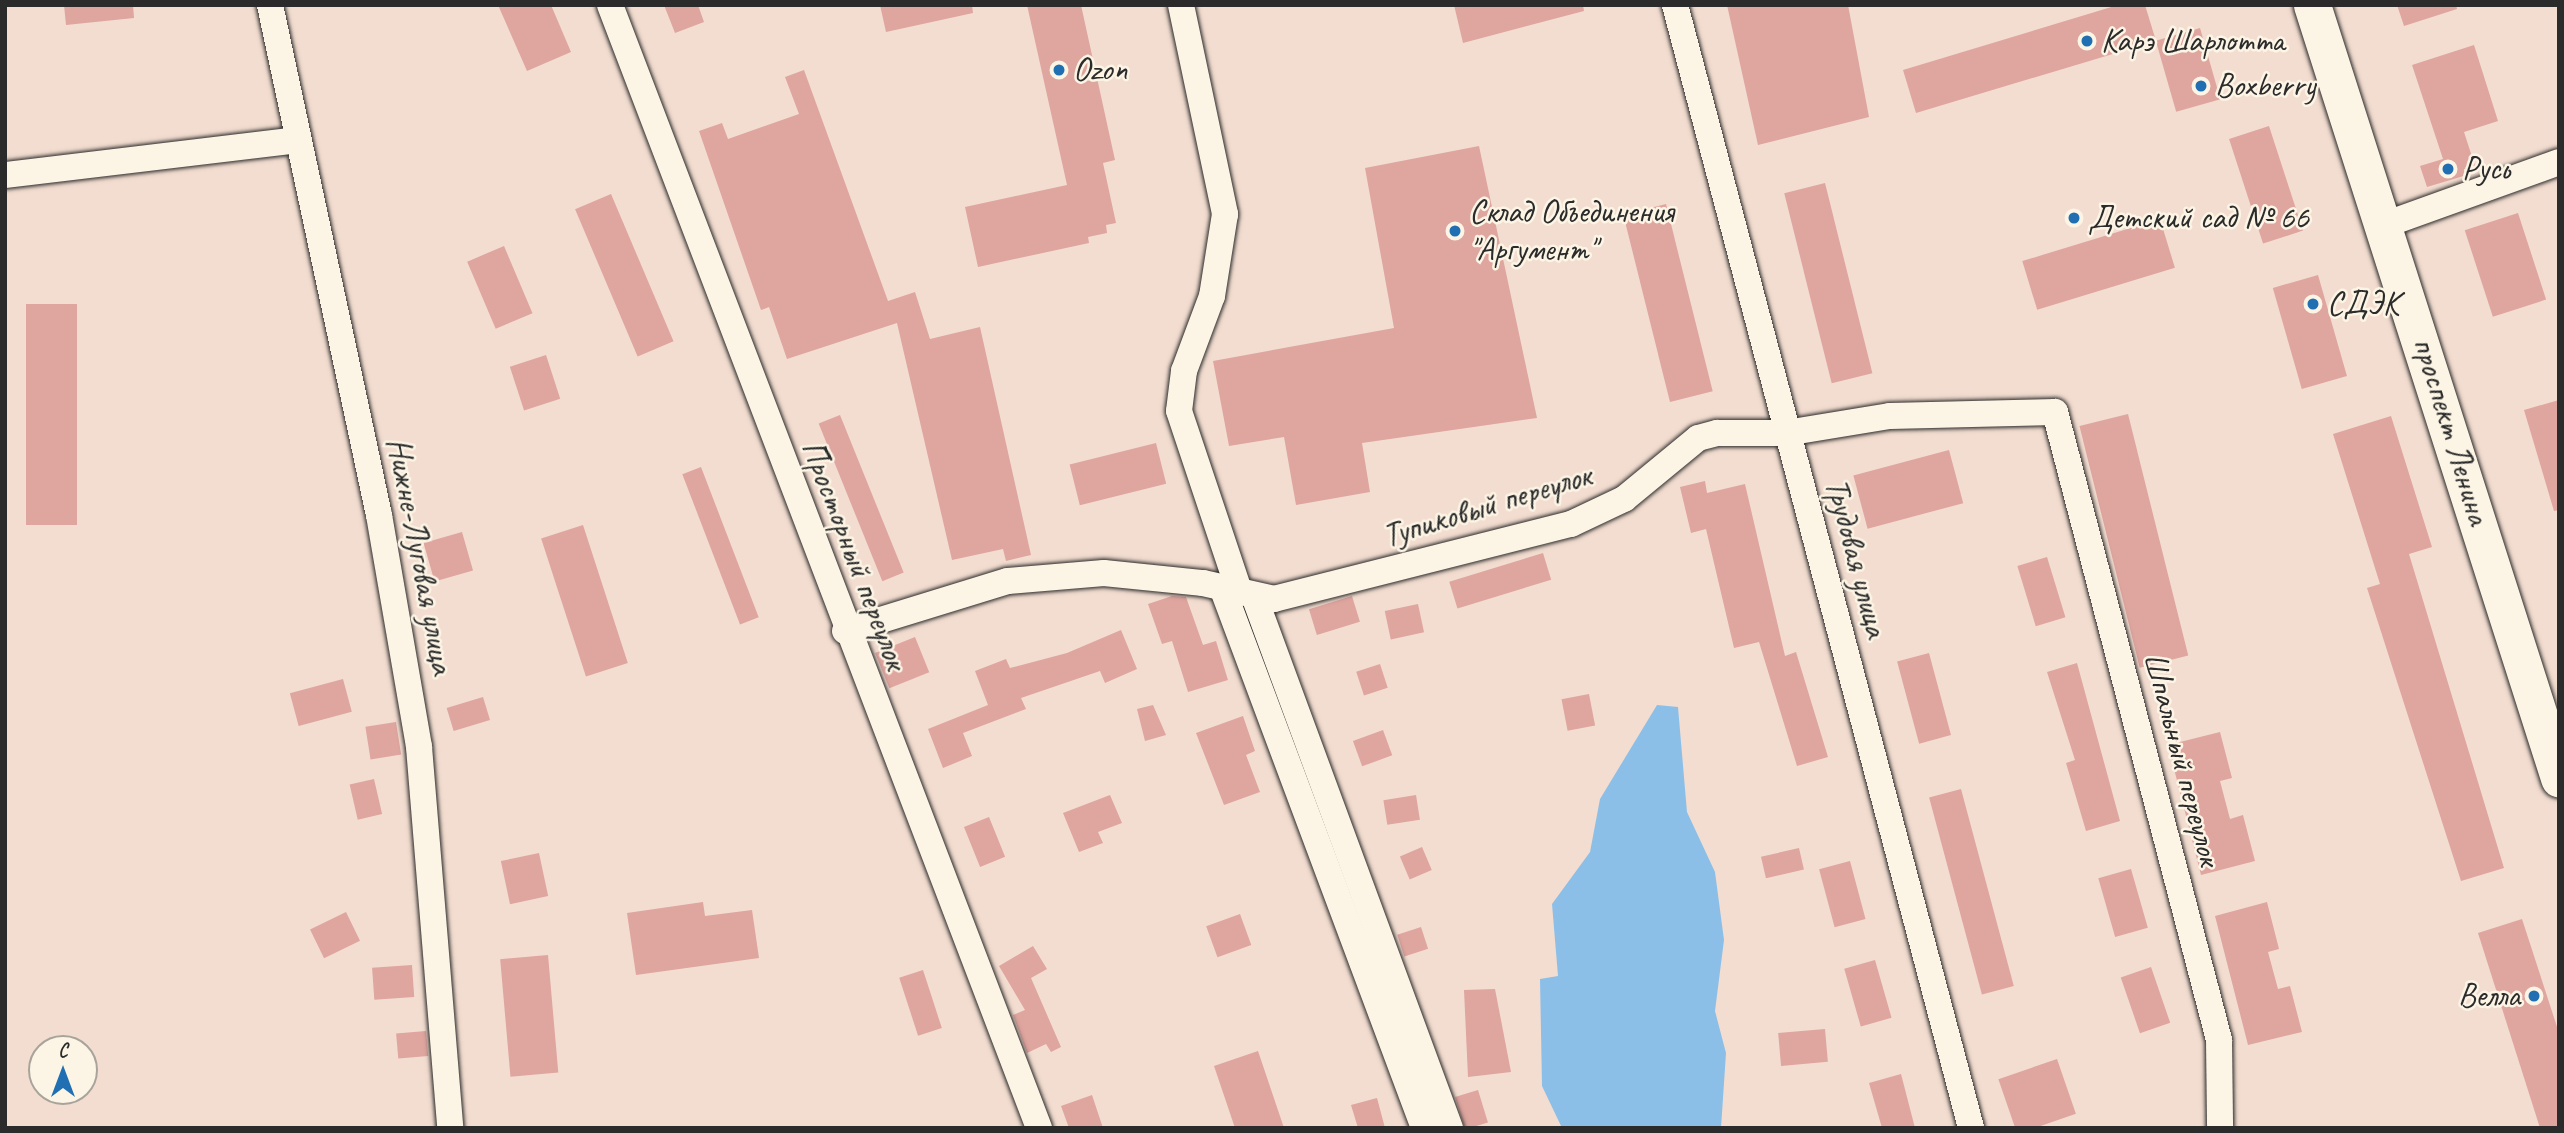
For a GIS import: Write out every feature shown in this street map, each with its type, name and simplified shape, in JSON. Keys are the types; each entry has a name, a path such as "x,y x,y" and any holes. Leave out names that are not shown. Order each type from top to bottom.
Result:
{"main road":[{"name":"проспект Ленина","path":"2312,5 2387,224 2559,778"}],"street":[{"name":"Нижне-Луговая улица","path":"270,5 379,515 419,747 450,1128"},
{"name":"Просторный переулок","path":"610,5 845,631 1039,1128"},
{"path":"1181,5 1225,214 1212,296 1185,371 1179,411 1424,1128"},
{"name":"Трудовая улица","path":"1675,5 1971,1128"},
{"path":"5,175 298,140"},
{"path":"2387,224 2559,162"},
{"name":"Тупиковый переулок","path":"845,631 1008,581 1104,573 1274,599 1336,587 1571,524 1624,499 1698,438 1786,433 1890,416 2055,412"},
{"name":"Шпальный переулок","path":"2055,412 2219,1040 2220,1128"},
{"path":"1239,593 1450,1128"}],"water":[{"path":"1657,705 1678,707 1687,812 1715,872 1724,940 1715,1011 1726,1053 1721,1128 1562,1128 1542,1086 1540,979 1558,976 1552,904 1590,852 1600,799"}],"building":[{"path":"64,5 133,5 134,18 66,25"},
{"path":"498,5 551,5 571,52 527,71"},
{"path":"664,5 698,5 704,22 675,33"},
{"path":"880,5 972,5 973,13 886,32"},
{"path":"1027,5 1081,5 1115,160 1103,163 1116,223 1106,225 1107,233 1088,237 1089,243 978,267 965,207 1067,185"},
{"path":"1454,5 1583,5 1584,11 1463,43"},
{"path":"1727,5 1848,5 1869,117 1758,145"},
{"path":"2118,5 2145,5 2156,41 1916,113 1903,70"},
{"path":"2397,5 2456,5 2457,9 2404,26"},
{"path":"2200,28 2220,99 2176,112 2156,41"},
{"path":"2474,45 2498,121 2464,132 2477,172 2427,187 2420,166 2443,159 2412,65"},
{"path":"804,70 888,301 915,292 930,339 980,327 1031,555 1006,561 1003,549 952,560 897,323 787,359 769,307 761,310 699,131 722,123 728,139 799,114 785,77"},
{"path":"2269,126 2303,231 2263,244 2229,139"},
{"path":"1479,146 1537,418 1362,443 1370,492 1296,505 1284,437 1229,446 1213,361 1394,328 1365,168"},
{"path":"1825,183 1872,373 1832,383 1784,193"},
{"path":"611,194 674,341 638,357 575,209"},
{"path":"1666,204 1713,391 1670,402 1623,215"},
{"path":"2518,213 2546,300 2493,317 2465,230"},
{"path":"2160,219 2175,268 2037,310 2022,261"},
{"path":"504,246 533,313 496,329 467,262"},
{"path":"2318,275 2347,376 2302,389 2273,288"},
{"path":"26,304 77,304 77,525 26,525"},
{"path":"546,355 560,399 524,410 510,367"},
{"path":"2559,400 2559,510 2554,511 2524,410"},
{"path":"2128,414 2188,656 2140,668 2079,426"},
{"path":"840,415 904,573 882,581 819,424"},
{"path":"2391,416 2432,547 2409,554 2504,868 2461,881 2367,588 2380,584 2333,434"},
{"path":"1156,443 1166,484 1080,505 1070,465"},
{"path":"1949,450 1963,503 1868,529 1853,476"},
{"path":"701,467 759,617 740,624 682,474"},
{"path":"1705,481 1707,493 1745,484 1785,656 1796,652 1828,757 1797,766 1759,642 1734,648 1706,529 1691,533 1680,487"},
{"path":"583,525 628,663 586,676 541,539"},
{"path":"462,532 473,570 435,581 424,543"},
{"path":"1543,553 1551,580 1457,608 1449,582"},
{"path":"2047,557 2065,617 2036,626 2017,566"},
{"path":"1172,596 1186,597 1203,645 1216,641 1228,680 1188,692 1172,641 1162,644 1148,604"},
{"path":"1352,596 1360,622 1317,635 1309,609"},
{"path":"1418,604 1424,632 1391,639 1385,611"},
{"path":"1121,630 1137,669 1105,683 1100,671 1021,698 1026,709 963,733 972,756 943,768 928,729 988,705 975,671 1006,659 1010,668 1067,653"},
{"path":"915,637 929,672 889,688 875,653"},
{"path":"1929,653 1951,735 1919,744 1897,662"},
{"path":"2077,663 2120,821 2086,831 2066,763 2075,760 2047,672"},
{"path":"1380,664 1388,688 1364,696 1356,672"},
{"path":"343,679 352,712 299,726 290,693"},
{"path":"1589,694 1595,725 1568,731 1562,699"},
{"path":"483,697 490,720 454,731 447,708"},
{"path":"1153,705 1166,735 1145,741 1137,709"},
{"path":"1243,716 1255,751 1246,755 1260,792 1224,805 1196,733"},
{"path":"396,722 401,755 371,759 365,727"},
{"path":"1383,730 1392,755 1362,766 1353,741"},
{"path":"2220,732 2232,778 2220,781 2230,819 2243,815 2255,861 2201,875 2168,745"},
{"path":"374,779 382,814 358,820 350,785"},
{"path":"1961,789 2014,986 1982,995 1929,798"},
{"path":"1110,795 1122,823 1098,832 1103,843 1079,852 1063,813"},
{"path":"1416,795 1420,820 1387,825 1383,800"},
{"path":"989,817 1005,857 980,867 964,827"},
{"path":"1422,847 1432,870 1410,879 1400,856"},
{"path":"1799,848 1804,869 1766,878 1761,857"},
{"path":"539,853 548,896 510,904 501,861"},
{"path":"1850,861 1866,919 1835,927 1819,869"},
{"path":"2131,869 2148,928 2115,937 2098,878"},
{"path":"703,902 705,916 752,910 759,958 636,975 627,913"},
{"path":"2267,902 2279,949 2268,952 2278,989 2290,986 2302,1032 2248,1045 2215,916"},
{"path":"346,912 360,941 324,958 310,930"},
{"path":"1240,914 1251,945 1217,957 1206,926"},
{"path":"2522,919 2559,1033 2559,1128 2540,1128 2478,933"},
{"path":"1421,927 1428,949 1404,957 1397,935"},
{"path":"1033,946 1047,969 1031,978 1061,1047 1051,1052 1046,1044 1027,1053 1013,1015 1025,1010 999,966"},
{"path":"548,955 558,1073 510,1077 500,959"},
{"path":"1875,960 1892,1018 1861,1026 1844,969"},
{"path":"412,965 414,997 374,1000 372,968"},
{"path":"2151,967 2170,1023 2140,1033 2121,977"},
{"path":"923,970 942,1028 918,1036 899,978"},
{"path":"1495,989 1511,1072 1468,1077 1464,990"},
{"path":"1825,1029 1828,1062 1781,1066 1778,1033"},
{"path":"426,1031 428,1056 398,1059 396,1034"},
{"path":"1258,1051 1284,1128 1235,1128 1214,1066"},
{"path":"2057,1059 2076,1114 2035,1128 2015,1128 1998,1079"},
{"path":"1901,1074 1915,1128 1882,1128 1869,1083"},
{"path":"1478,1090 1488,1123 1465,1128 1455,1097"},
{"path":"1092,1095 1103,1128 1069,1128 1061,1106"},
{"path":"1377,1098 1385,1128 1358,1128 1351,1105"}],"place":[{"name":"Карэ Шарлотта","path":"2087,41"},
{"name":"Ozon","path":"1059,70"},
{"name":"Boxberry","path":"2201,86"},
{"name":"Русь","path":"2448,169"},
{"name":"Детский сад № 66","path":"2074,218"},
{"name":"Склад Объединения \"Аргумент\"","path":"1455,231"},
{"name":"СДЭК","path":"2313,304"},
{"name":"Велла","path":"2534,996"}]}
